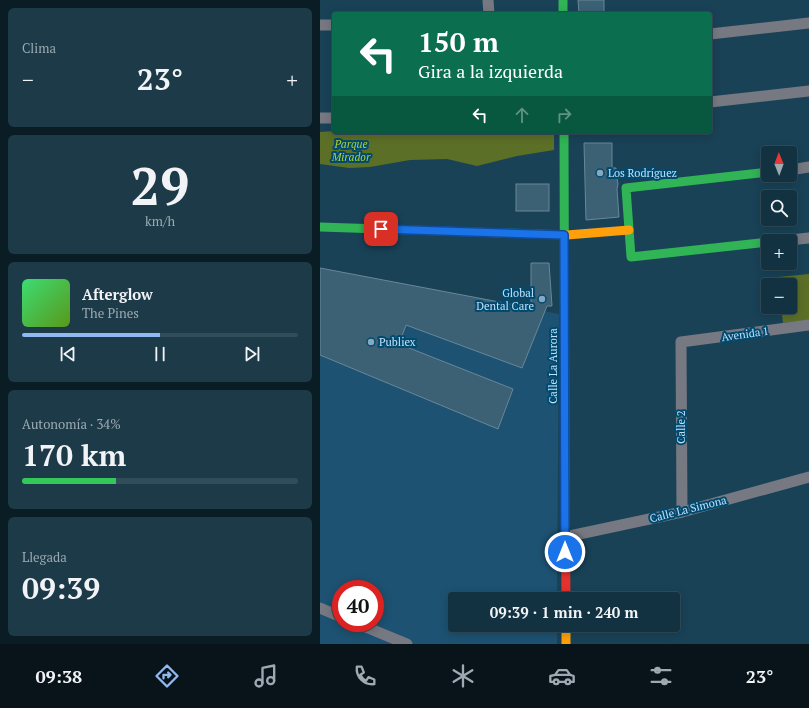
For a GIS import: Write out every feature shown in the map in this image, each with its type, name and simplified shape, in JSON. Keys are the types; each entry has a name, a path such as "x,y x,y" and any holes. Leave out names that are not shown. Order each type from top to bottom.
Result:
{"street":[{"path":"488,0 489,12"},
{"path":"563,0 563,12"},
{"path":"712,34 809,23"},
{"path":"320,25 332,25"},
{"path":"712,102 809,91"},
{"path":"320,118 332,118"},
{"name":"Calle La Aurora","path":"564,134 566,592"},
{"path":"797,169 809,168"},
{"path":"761,173 626,188 631,257 761,243"},
{"path":"320,227 564,235 629,230"},
{"path":"797,239 809,238"},
{"name":"Avenida 1","path":"681,342 809,326"},
{"name":"Calle 2","path":"681,342 682,512"},
{"name":"Calle La Simona","path":"565,537 682,512 809,477"},
{"path":"320,608 332,613"},
{"path":"377,632 406,644"},
{"path":"566,632 566,644"}],"shaded area":[{"path":"320,268 559,314 557,592 448,592 448,632 557,632 557,644 320,644"}],"green space":[{"name":"Parque Mirador","path":"332,131 332,134 554,134 554,150 517,156 477,166 447,159 410,160 370,167 349,168 320,164 320,132"},
{"path":"809,274 809,320 783,323 782,314 797,314 797,278 778,277"}],"building":[{"path":"578,0 604,0 604,12 579,12"},
{"path":"584,143 612,143 612,168 616,168 619,217 586,220"},
{"path":"516,184 549,184 549,211 516,211"},
{"name":"Publiex","path":"531,263 549,263 552,306 547,306 522,368 406,325 399,344 513,389 498,429 320,355 320,268 531,308"}],"traffic: fast":[{"path":"563,0 563,12"},
{"path":"564,134 565,481"},
{"path":"761,173 626,188 631,257 761,243"},
{"path":"320,227 567,235"}],"traffic: slow":[{"path":"567,235 629,230"},
{"path":"566,632 566,644"}],"traffic: jam":[{"path":"565,481 566,592"}],"place":[{"name":"Los Rodríguez","path":"600,173"},
{"name":"Global Dental Care","path":"542,299"},
{"name":"Publiex","path":"371,342"}],"route":[{"path":"381,229 564,235 565,552"}]}
